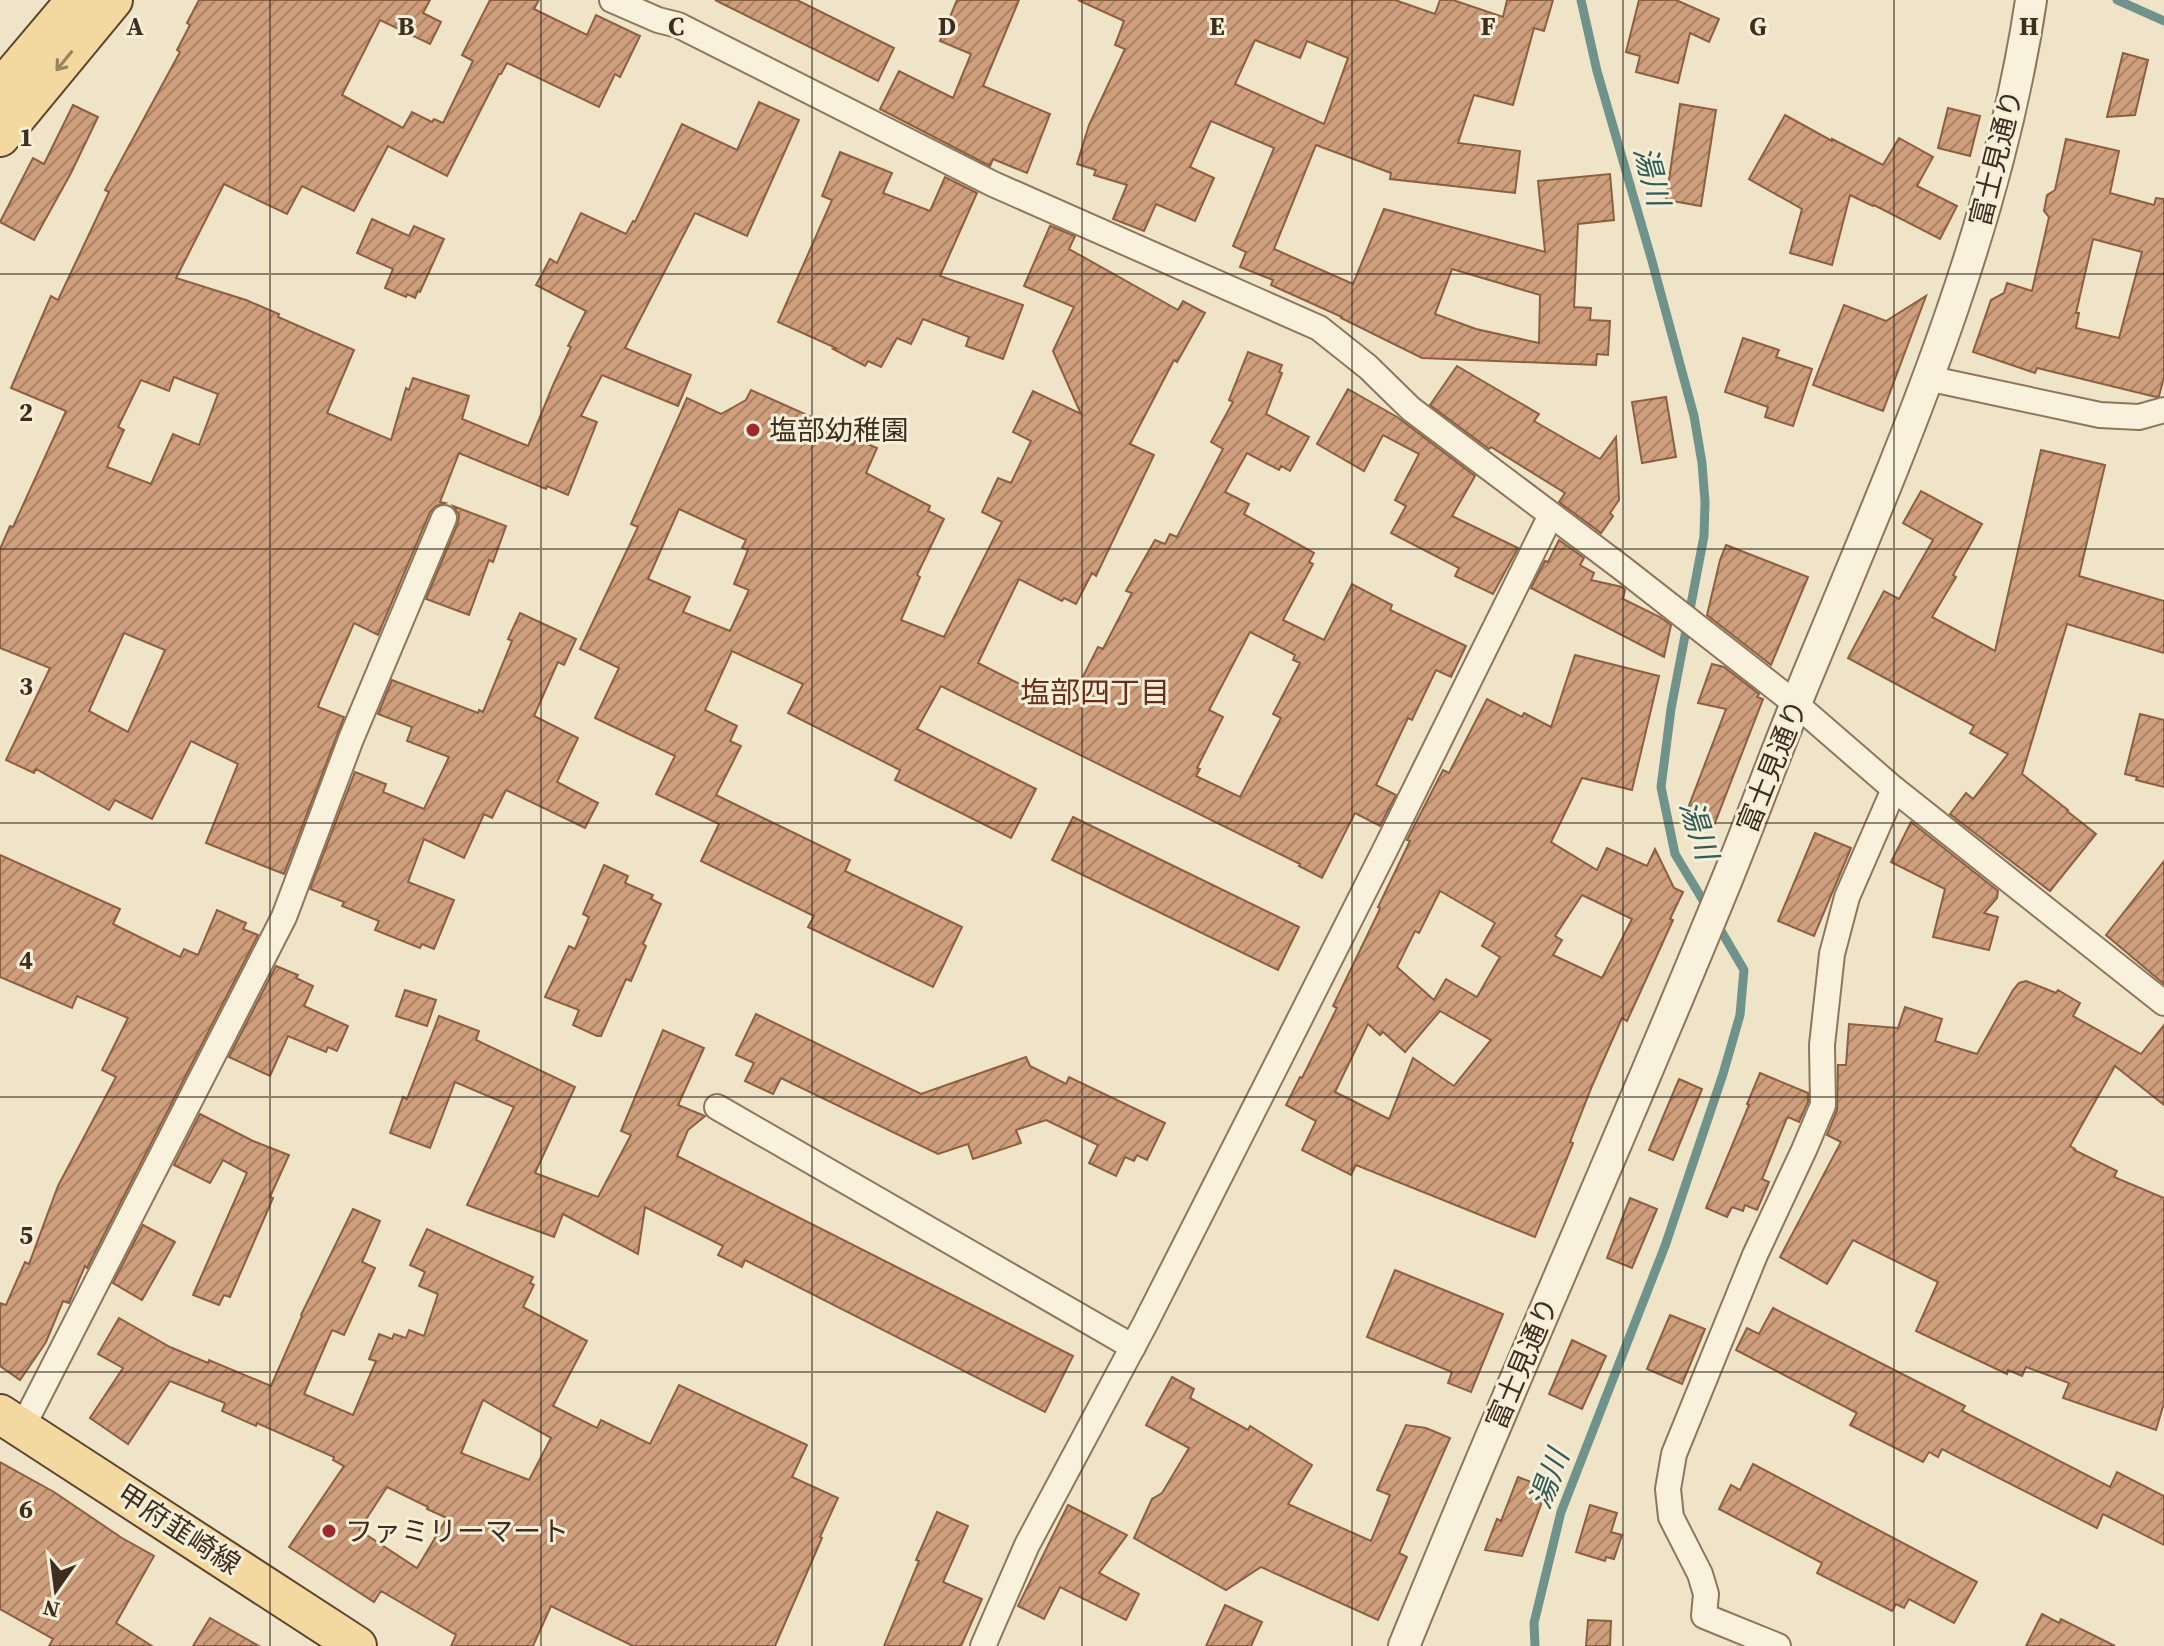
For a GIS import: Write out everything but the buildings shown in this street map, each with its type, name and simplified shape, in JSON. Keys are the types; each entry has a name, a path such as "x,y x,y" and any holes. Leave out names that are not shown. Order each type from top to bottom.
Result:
{"main road":[{"path":"0,90 76,0"},
{"path":"0,137 113,0"},
{"name":"甲府韮崎線","path":"11,1421 357,1646"}],"street":[{"path":"612,0 658,20 678,25 993,184 1319,328 1368,367 1411,409 1796,704 1894,789 2164,1003"},
{"name":"富士見通り","path":"1404,1646 1721,895 1956,303 1995,177 2031,0"},
{"path":"1927,378 2100,415 2139,417 2164,410"},
{"path":"983,1646 1027,1545 1133,1347 1379,863 1551,515"},
{"path":"11,1421 284,917 351,739 444,518"},
{"path":"1778,1646 1704,1616 1706,1594 1700,1574 1671,1517 1668,1489 1674,1454 1755,1255 1823,1105 1822,1045 1832,954 1847,897 1894,789"},
{"path":"717,1107 1133,1347"}],"waterway":[{"name":"湯川","path":"1581,0 1597,71 1694,416 1702,463 1704,536 1671,709 1661,787 1675,854 1707,907"},
{"path":"2117,0 2164,21"},
{"name":"湯川","path":"1535,1646 1534,1623 1561,1512 1665,1246 1740,1015 1744,970 1717,924"}],"place":[{"name":"塩部幼稚園","path":"753,430"},
{"name":"ファミリーマート","path":"329,1531"}],"district":[{"name":"塩部四丁目","path":"1095,692"}]}
